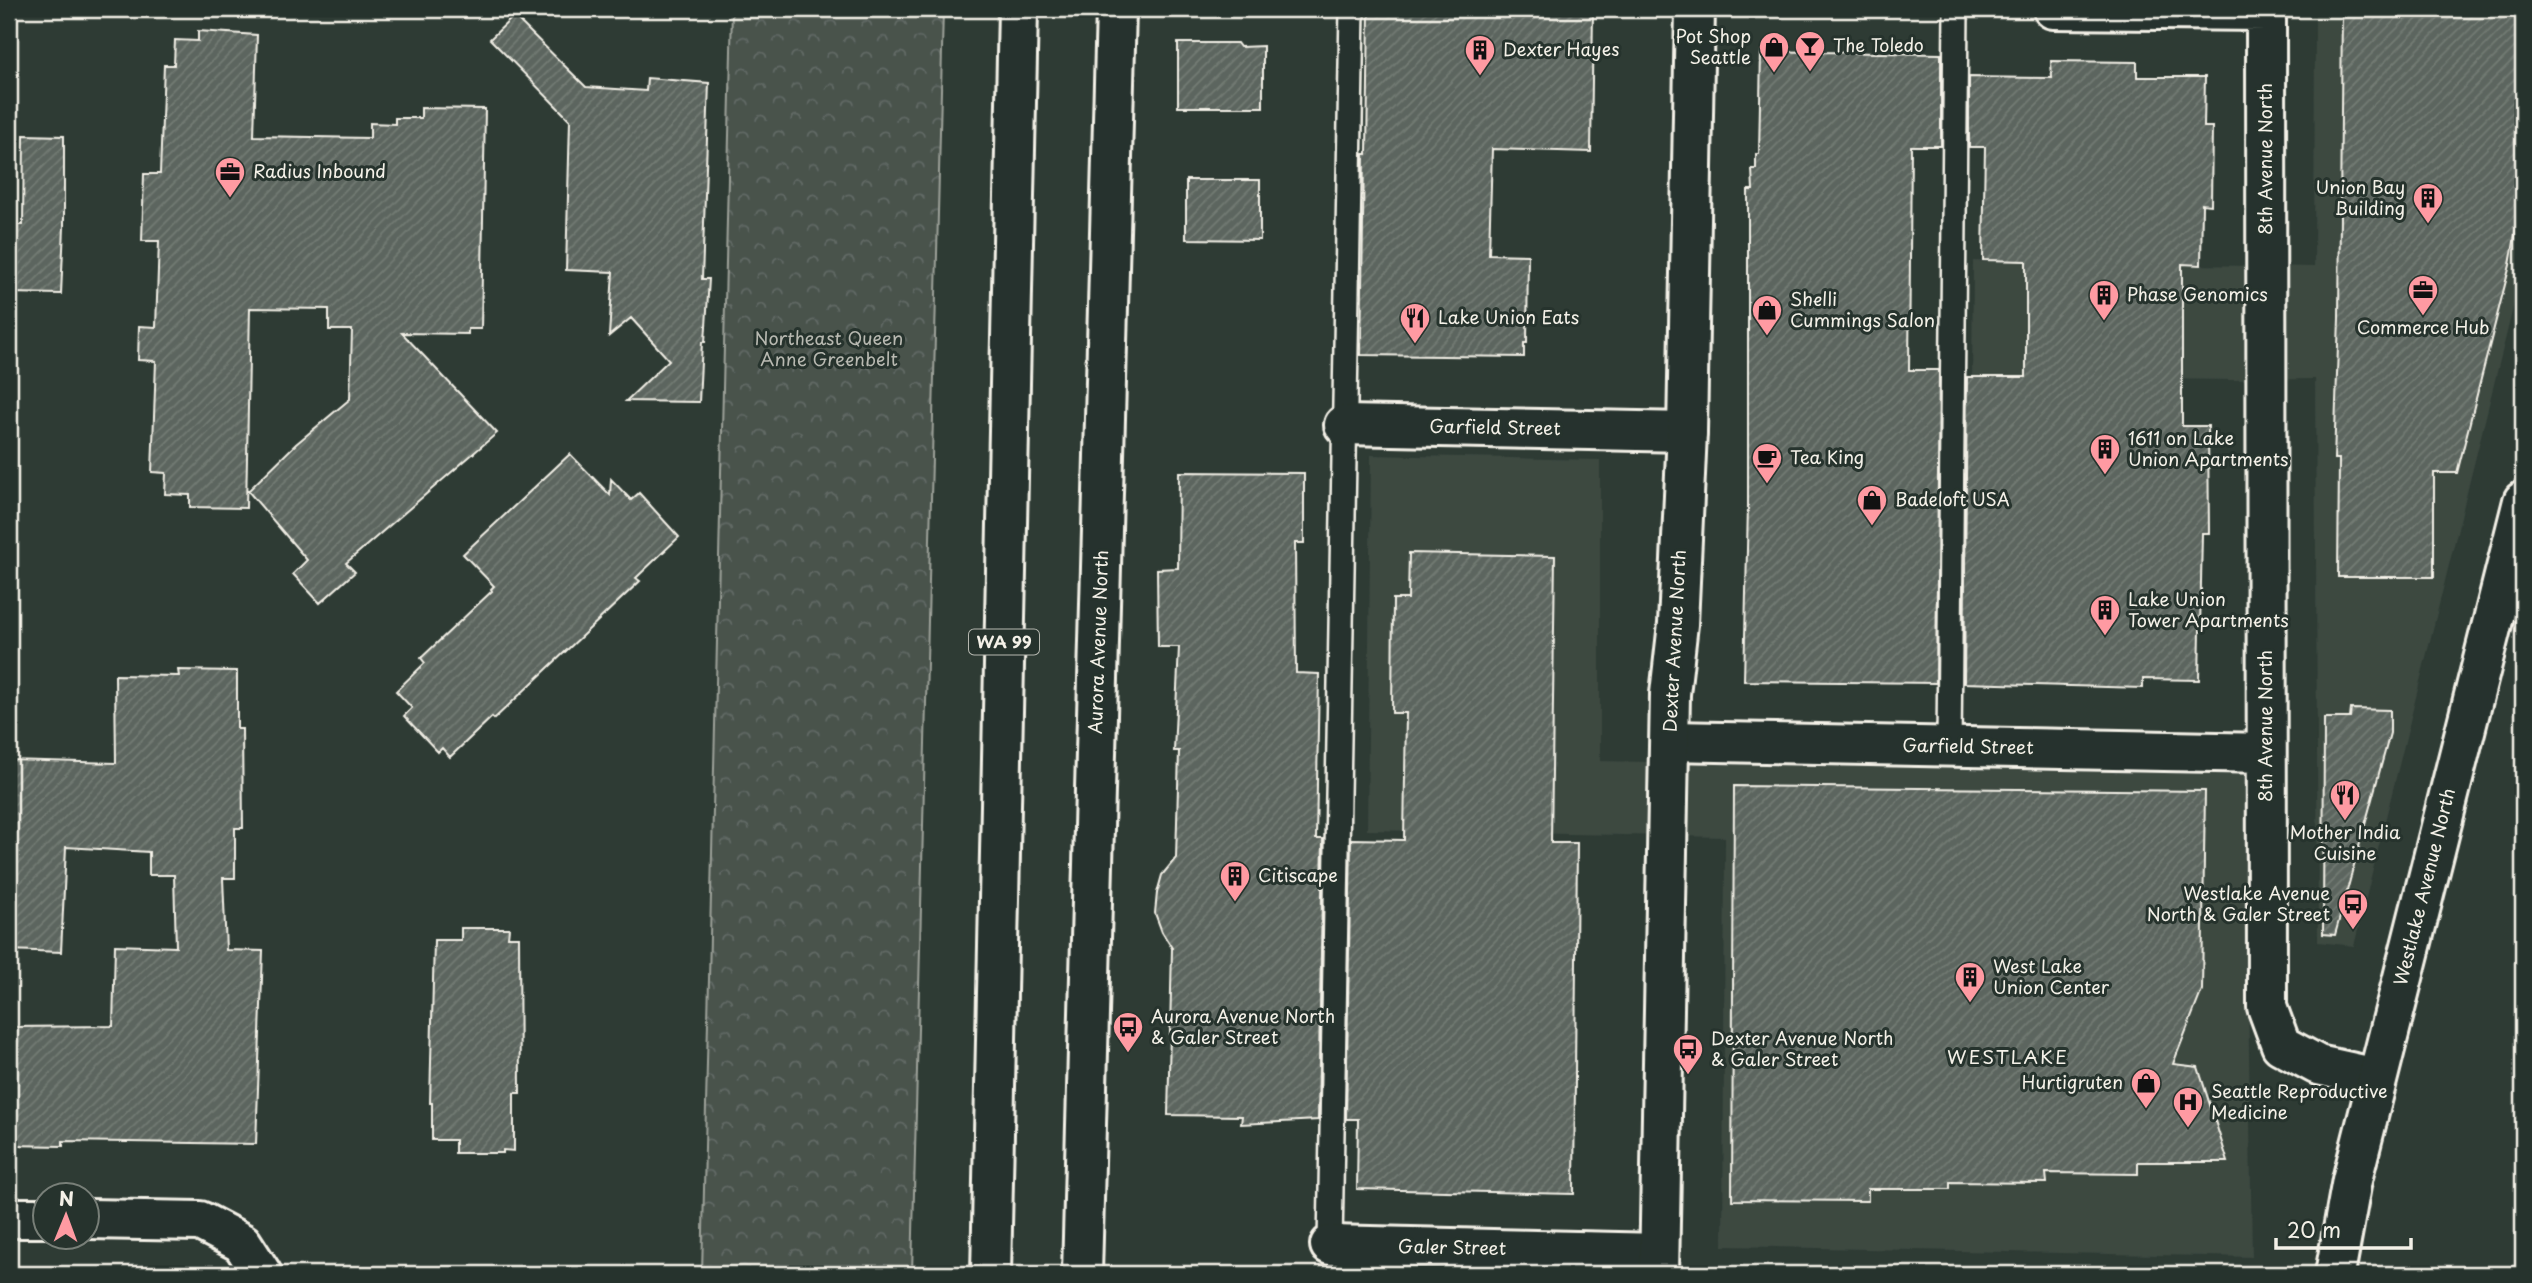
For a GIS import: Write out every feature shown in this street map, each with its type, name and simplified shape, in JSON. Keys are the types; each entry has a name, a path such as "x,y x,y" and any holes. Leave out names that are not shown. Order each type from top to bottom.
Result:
{"main road":[{"name":"WA 99","path":"991,1274 1018,9"},
{"name":"Aurora Avenue North","path":"1082,1274 1116,9"},
{"name":"Dexter Avenue North","path":"1659,1263 1670,694 1678,624 1687,432 1695,9"},
{"path":"2053,9 2266,10"},
{"name":"8th Avenue North","path":"2266,10 2267,1007 2281,1045 2318,1065 2377,1079"},
{"name":"Garfield Street","path":"1344,425 1687,432"},
{"name":"Westlake Avenue North","path":"2335,1274 2351,1180 2523,501"},
{"name":"Garfield Street","path":"1670,741 2266,753"},
{"path":"9,1218 32,1219"},
{"path":"102,1219 200,1221 242,1243 262,1274"},
{"name":"Galer Street","path":"1329,1245 1659,1263"}],"lane":[{"path":"1329,1245 1352,9"},
{"path":"1950,747 1956,9"}],"shaded area":[{"path":"2315,9 2523,9 2523,268 2354,946 2318,942 2315,379 1972,377 1973,261 2314,267"},
{"path":"1371,455 1600,460 1600,761 2245,774 2252,1257 1723,1246 1725,837 1367,830"}],"green space":[{"name":"Northeast Queen Anne Greenbelt","path":"732,9 943,9 912,1274 702,1274"}],"building":[{"path":"1369,9 1593,9 1591,152 1492,149 1489,254 1528,255 1527,343 1524,343 1524,357 1361,355"},
{"name":"Union Bay Building","path":"2342,9 2523,9 2523,190 2510,265 2457,473 2434,473 2434,577 2338,577 2339,459 2334,459 2339,318"},
{"path":"514,16 586,87 646,91 647,78 709,83 702,279 709,279 699,402 626,401 669,360 631,318 609,336 613,272 566,270 570,120 490,39"},
{"path":"198,31 257,35 254,136 370,138 370,123 395,124 395,118 421,118 421,108 485,109 481,329 468,329 468,334 402,333 497,433 346,563 355,572 320,603 293,574 307,560 248,491 296,444 350,399 352,330 329,330 329,309 250,308 246,508 190,507 190,495 165,494 166,473 152,472 156,361 138,360 139,326 156,327 159,241 142,241 144,174 160,174 164,65 174,65 175,40 198,41"},
{"path":"1178,43 1263,46 1263,107 1178,107"},
{"path":"1761,51 1941,54 1941,146 1911,146 1909,370 1939,370 1936,683 1744,681 1748,505 1748,190 1753,190 1752,169 1756,169 1756,154 1759,154"},
{"path":"2051,61 2137,62 2137,77 2205,77 2204,127 2212,127 2211,205 2202,204 2201,265 2182,264 2182,426 2208,426 2209,533 2202,533 2199,680 2143,679 2143,688 1964,683 1967,377 2026,377 2026,261 1983,260 1985,147 1969,147 1969,77 2052,78"},
{"path":"24,135 64,136 61,294 9,293 9,225 23,225"},
{"path":"1186,180 1260,180 1260,240 1186,239"},
{"path":"570,454 610,495 611,479 631,500 639,493 679,537 636,578 640,581 494,719 492,717 450,757 442,748 438,752 404,716 412,708 396,691 425,663 421,658 492,591 494,586 463,554"},
{"name":"Citiscape","path":"1179,472 1304,473 1304,543 1295,543 1296,673 1319,674 1316,839 1323,839 1318,1120 1241,1124 1242,1116 1168,1115 1172,948 1155,913 1162,875 1176,858 1179,751 1174,751 1179,647 1158,647 1157,569 1178,568"},
{"path":"1409,553 1555,556 1551,843 1577,843 1574,1194 1357,1189 1358,1119 1346,1119 1351,839 1404,840 1406,713 1392,713 1393,599 1408,599"},
{"path":"178,670 237,671 237,729 242,729 243,828 235,828 235,878 223,878 226,950 263,951 256,1144 63,1141 63,1146 9,1145 9,1027 113,1026 115,945 176,947 174,875 149,875 149,852 66,847 61,952 9,950 9,760 116,763 115,675 179,676"},
{"name":"Mother India Cuisine","path":"2351,709 2390,710 2390,733 2335,935 2323,934 2324,718 2350,718"},
{"name":"West Lake Union Center","path":"1734,786 2205,791 2202,990 2173,1064 2198,1067 2228,1162 2138,1162 2138,1174 2046,1173 2047,1183 1950,1182 1950,1189 1868,1189 1868,1201 1732,1200"},
{"path":"461,928 509,928 508,937 519,937 520,1093 514,1093 514,1151 455,1153 455,1140 432,1140 430,1103 434,940 461,940"}],"place":[{"name":"The Toledo","path":"1810,73"},
{"name":"Pot Shop Seattle","path":"1774,74"},
{"name":"Dexter Hayes","path":"1480,77"},
{"name":"Radius Inbound","path":"230,199"},
{"name":"Union Bay Building","path":"2428,225"},
{"name":"Commerce Hub","path":"2423,317"},
{"name":"Phase Genomics","path":"2104,322"},
{"name":"Shelli Cummings Salon","path":"1767,337"},
{"name":"Lake Union Eats","path":"1415,345"},
{"name":"1611 on Lake Union Apartments","path":"2105,476"},
{"name":"Tea King","path":"1767,485"},
{"name":"Badeloft USA","path":"1872,527"},
{"name":"Lake Union Tower Apartments","path":"2105,637"},
{"name":"Mother India Cuisine","path":"2345,822"},
{"name":"Citiscape","path":"1235,903"},
{"name":"Westlake Avenue North & Galer Street","path":"2353,931"},
{"name":"West Lake Union Center","path":"1970,1004"},
{"name":"Aurora Avenue North & Galer Street","path":"1128,1054"},
{"name":"Dexter Avenue North & Galer Street","path":"1688,1076"},
{"name":"Hurtigruten","path":"2146,1110"},
{"name":"Seattle Reproductive Medicine","path":"2188,1129"}],"district":[{"name":"WESTLAKE","path":"2008,1057"}]}
